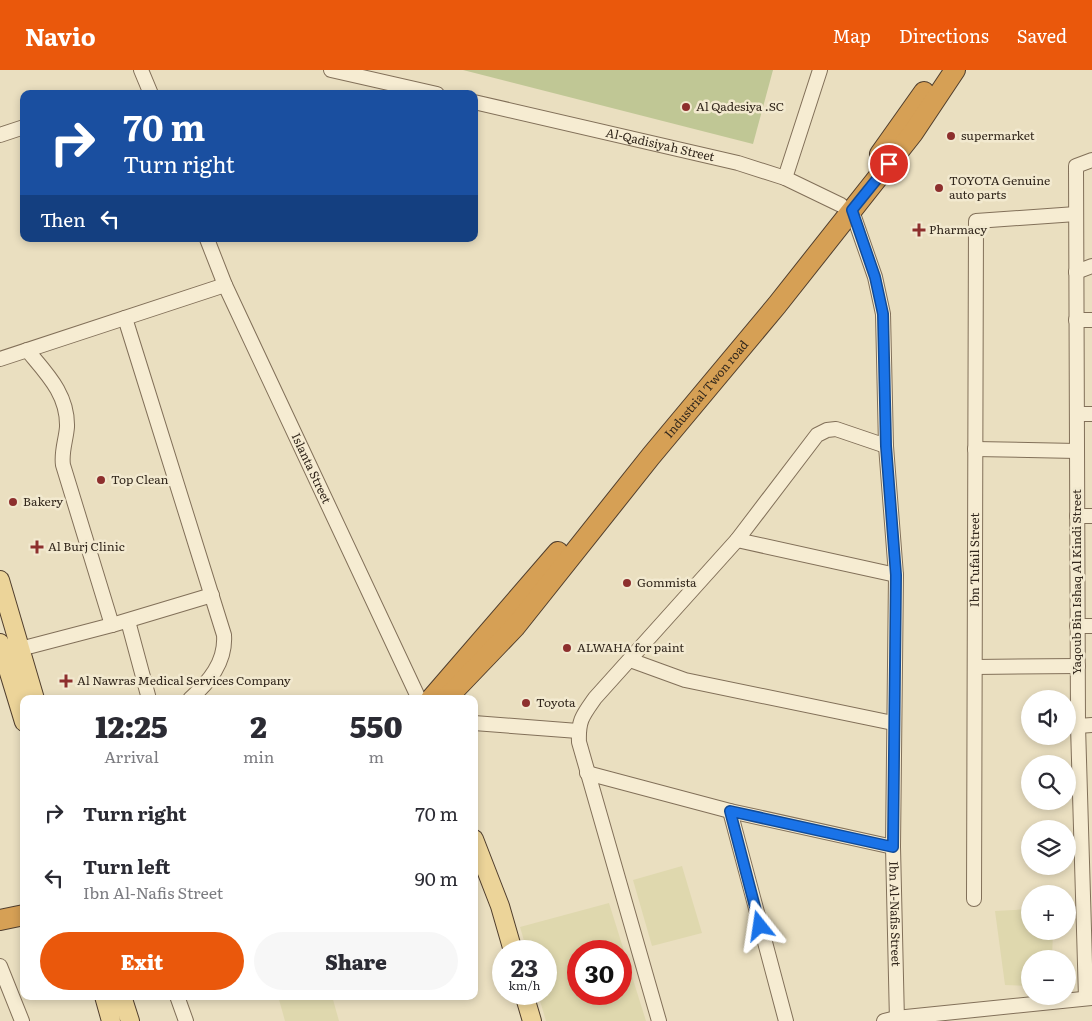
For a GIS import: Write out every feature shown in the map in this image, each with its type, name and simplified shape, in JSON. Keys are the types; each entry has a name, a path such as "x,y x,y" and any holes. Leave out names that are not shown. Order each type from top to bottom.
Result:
{"highway":[{"name":"Industrial Twon road","path":"450,695 515,627 651,456 771,313 846,208 879,156 940,70"},
{"name":"Industrial Twon road","path":"434,695 589,515 846,208 913,133 955,70"}],"main road":[{"path":"0,580 34,695"},
{"path":"0,643 20,709"},
{"path":"478,849 500,906 510,940"},
{"path":"105,1000 111,1021"},
{"path":"123,1000 130,1021"},
{"path":"527,1005 532,1021"}],"street":[{"path":"142,70 150,90"},
{"path":"331,70 419,90"},
{"path":"785,178 820,70"},
{"name":"Al-Qadisiyah Street","path":"478,103 738,163 785,178 846,208"},
{"path":"0,135 20,128"},
{"name":"Yaqoub Bin Ishaq Al Kindi Street","path":"1089,998 1083,912 1085,725 1078,666 1077,626 1076,166 1092,160"},
{"name":"Ibn Al-Nafis Street","path":"846,208 875,277 883,314 886,446 896,575 893,723 892,1020"},
{"name":"Ibn Tufail Street","path":"974,899 976,221 1076,214"},
{"name":"Islanta Street","path":"208,242 225,286 417,695"},
{"path":"1076,272 1092,266"},
{"path":"0,359 225,286"},
{"path":"125,318 224,635 223,654 220,663 194,695"},
{"path":"1076,320 1092,320"},
{"path":"27,350 56,385 64,402 67,428 63,465 112,626"},
{"path":"1077,414 1092,414"},
{"path":"659,1021 579,742 578,731 581,718 595,698 737,540 817,435 827,430 836,429 886,446"},
{"path":"975,449 1077,450"},
{"path":"1077,516 1092,516"},
{"path":"737,540 896,575"},
{"path":"20,649 112,626 212,595"},
{"path":"128,621 148,695"},
{"path":"1077,626 1092,626"},
{"path":"630,660 685,680 893,723"},
{"path":"975,667 1078,666"},
{"path":"478,723 578,731"},
{"path":"587,773 730,811 893,847"},
{"path":"730,811 786,1021"},
{"path":"0,966 22,1021"},
{"path":"892,1020 1089,998"},
{"path":"178,1000 186,1021"},
{"path":"0,1004 15,1002"}],"shaded area":[{"path":"682,866 702,933 652,946 633,880"},
{"path":"609,903 621,940 567,940 567,1005 632,1005 632,976 646,1021 546,1021 541,1005 557,1005 557,940 524,940 520,927"},
{"path":"1021,910 1021,940 1053,940 1052,950 1021,950 1021,986 1005,985 995,911"},
{"path":"279,1000 333,1000 339,1021 285,1021"}],"green space":[{"name":"Al Qadesiya .SC","path":"463,70 773,70 753,144"}],"place":[{"name":"Al Qadesiya .SC","path":"686,107"},
{"name":"supermarket","path":"951,136"},
{"name":"TOYOTA Genuine auto parts","path":"939,188"},
{"name":"Pharmacy","path":"919,230"},
{"name":"Top Clean","path":"101,480"},
{"name":"Bakery","path":"13,502"},
{"name":"Al Burj Clinic","path":"37,547"},
{"name":"Gommista","path":"627,583"},
{"name":"ALWAHA for paint","path":"567,648"},
{"name":"Al Nawras Medical Services Company","path":"66,681"},
{"name":"Toyota","path":"526,703"}],"route":[{"path":"760,926 730,811 893,847 896,575 886,446 883,314 875,277 852,210 889,164"}]}
